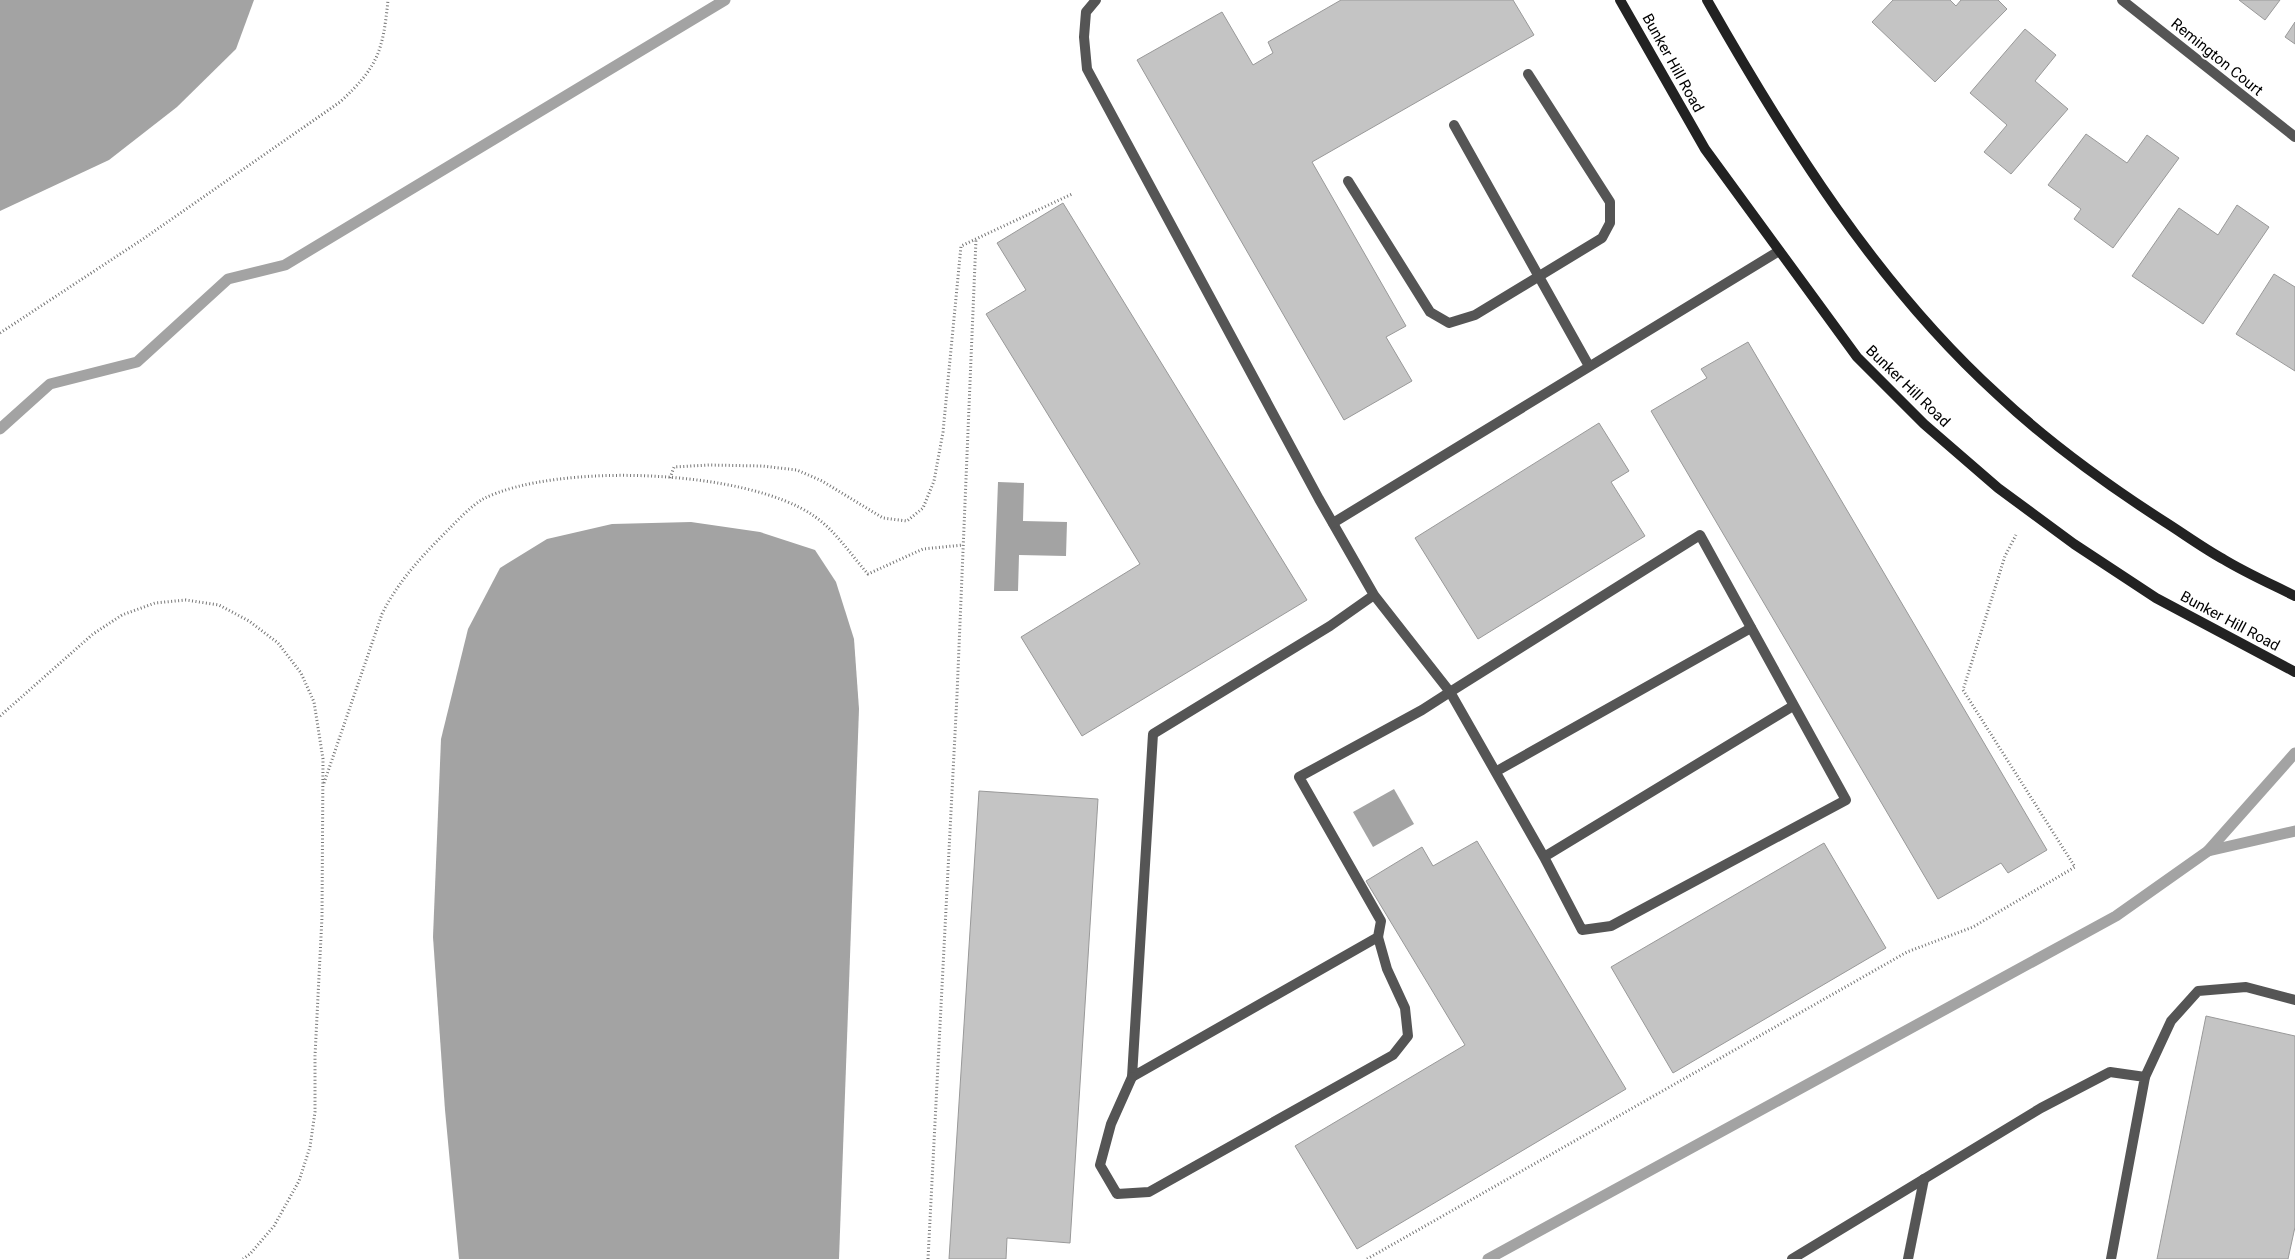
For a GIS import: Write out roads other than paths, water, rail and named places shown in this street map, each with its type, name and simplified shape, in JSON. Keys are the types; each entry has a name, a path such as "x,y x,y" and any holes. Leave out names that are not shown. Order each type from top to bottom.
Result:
{"main road":[{"name":"Bunker Hill Road","path":"1620,0 1701,143 1857,357 1924,424 1998,488 2074,544 2156,598 2295,672"},
{"path":"1707,0 1752,80 1856,236 1938,335 1977,375 2041,434 2113,488 2222,559 2295,596"}],"street":[{"path":"1096,0 1086,12 1084,37 1087,68 1333,523 1374,595 1450,692 1497,771 1582,930 1611,926 1846,800 1700,535 1450,692 1422,710 1299,777 1381,921 1378,937 1387,969 1405,1008 1408,1036 1393,1055 1149,1192 1117,1194 1100,1166 1111,1124 1132,1078 1152,734 1330,626 1374,595"},
{"name":"Remington Court","path":"2122,0 2295,137"},
{"path":"1348,181 1430,312 1449,323 1475,315 1539,278 1602,238 1610,223 1610,202 1528,74"},
{"path":"1454,125 1589,366"},
{"path":"1333,523 1779,251"},
{"path":"1497,771 1751,628"},
{"path":"1544,857 1793,706"},
{"path":"1132,1078 1378,937"},
{"path":"2111,1259 2145,1077 2171,1021 2198,991 2246,987 2295,1000"},
{"path":"1792,1259 2041,1108 2110,1072 2145,1077"},
{"path":"1908,1259 1924,1179"}],"waterway":[{"path":"0,429 50,384 137,362 228,279 285,265 725,0"},
{"path":"1488,1259 2116,916 2208,851 2295,753"},
{"path":"2208,851 2295,831"}]}
